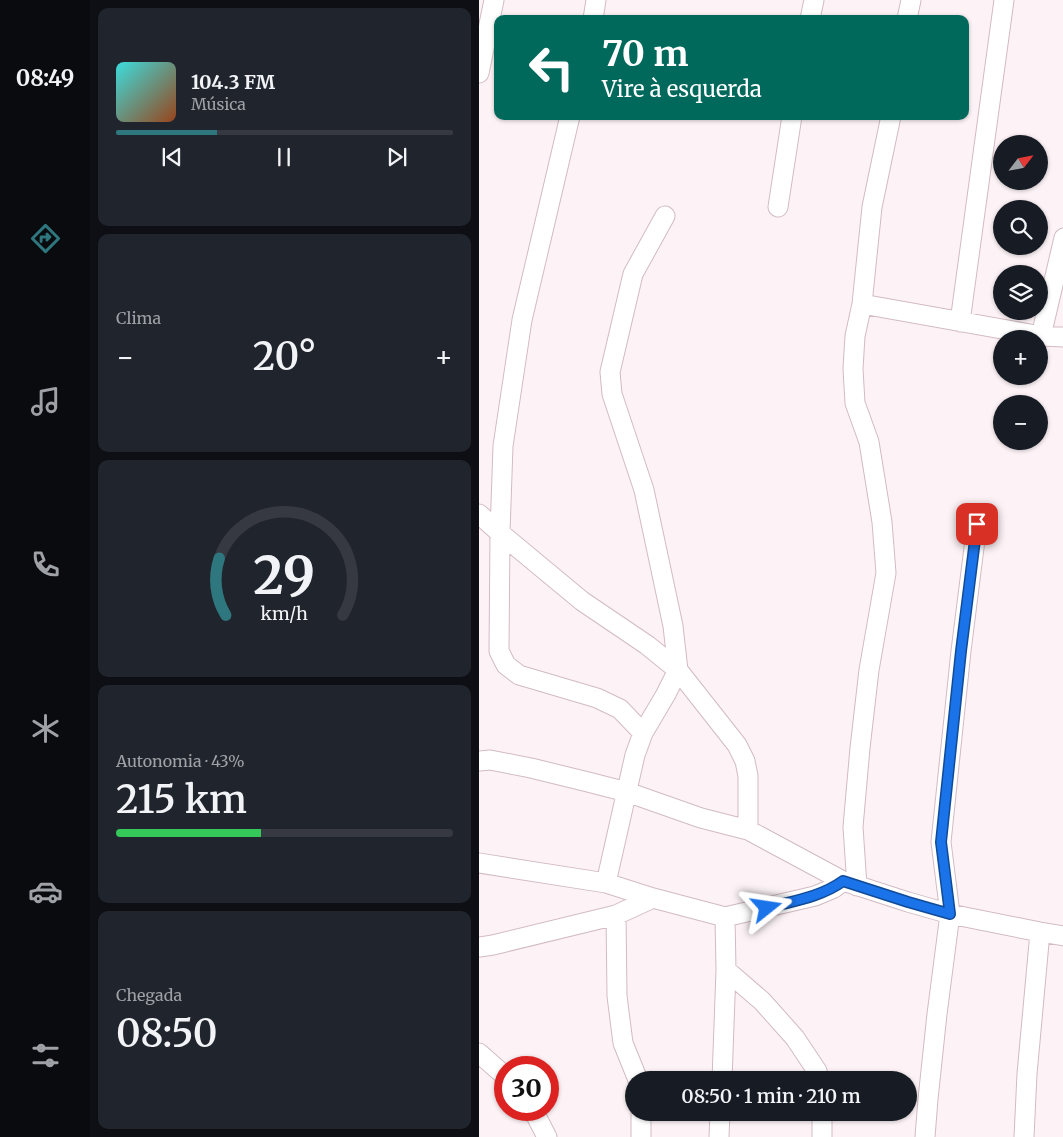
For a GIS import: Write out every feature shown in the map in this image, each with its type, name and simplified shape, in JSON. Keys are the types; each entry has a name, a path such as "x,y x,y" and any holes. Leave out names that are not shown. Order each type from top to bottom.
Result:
{"street":[{"path":"479,74 494,0"},
{"path":"594,15 596,0"},
{"path":"810,15 814,0"},
{"path":"908,15 911,0"},
{"path":"960,322 1004,0"},
{"path":"569,120 522,320 503,446 499,651 506,665 519,675 597,698 620,709 643,733"},
{"path":"778,207 791,120"},
{"path":"850,883 860,748 869,670 885,573 882,522 869,442 855,403 853,369 855,336 862,304 872,207 890,120"},
{"path":"606,883 635,756 643,733 678,670 673,626 644,490 612,394 610,372 633,274 665,216"},
{"path":"1042,330 1063,238"},
{"path":"862,304 1006,330"},
{"path":"1048,336 1063,337"},
{"path":"479,514 582,601 647,645 678,670 737,746 745,761 748,776 748,830"},
{"path":"925,1137 937,1014 950,914 941,842 961,651 977,524"},
{"path":"479,761 490,760 531,768 627,792 701,818 748,830 850,883 950,914 1063,936"},
{"path":"479,864 606,883 653,898 725,917 815,896 850,883"},
{"path":"479,947 493,946 616,915 653,898"},
{"path":"616,915 617,996 623,1043 634,1071"},
{"path":"722,1071 726,970 725,917"},
{"path":"1024,1137 1027,1074 1039,932"},
{"path":"726,970 762,1001 795,1038 817,1071"},
{"path":"479,1053 494,1066"},
{"path":"539,1121 547,1137"},
{"path":"641,1121 641,1137"},
{"path":"719,1137 720,1121"},
{"path":"822,1121 822,1137"}],"route":[{"path":"767,908 815,896 834,888 843,881 950,914 941,842 961,651 977,524"}]}
